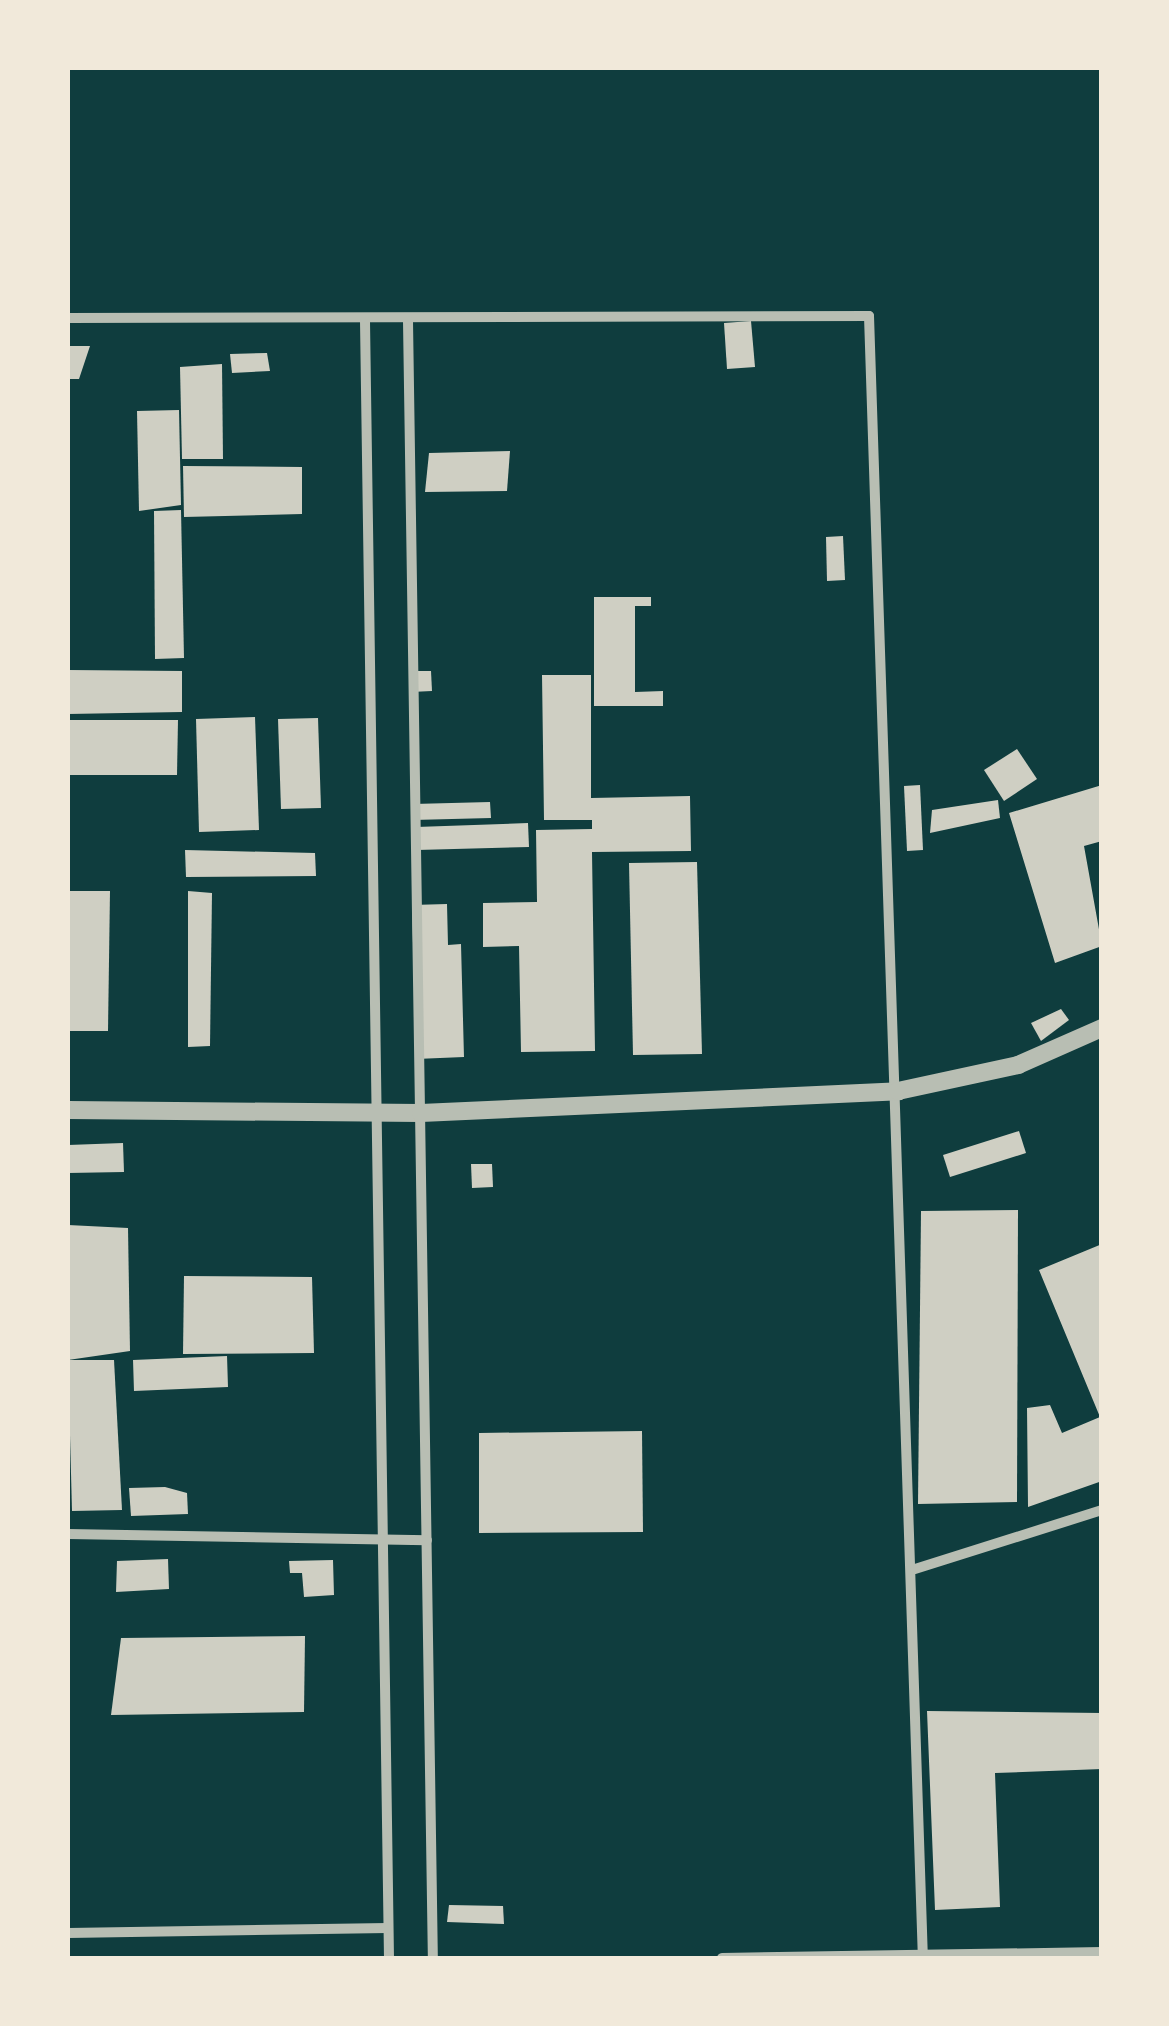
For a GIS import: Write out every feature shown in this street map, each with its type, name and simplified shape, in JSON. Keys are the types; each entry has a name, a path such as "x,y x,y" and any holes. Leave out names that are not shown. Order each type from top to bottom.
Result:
{"street":[{"path":"68,318 408,321 870,316 915,1569 923,1958"},
{"path":"365,321 389,1958"},
{"path":"408,321 434,1958"},
{"path":"68,1110 420,1114 898,1091 1018,1065 1102,1028"},
{"path":"915,1569 1102,1510"},
{"path":"68,1534 427,1540"},
{"path":"68,1933 388,1928"},
{"path":"722,1958 923,1958 1102,1952"}],"building":[{"path":"751,321 755,367 727,369 724,323"},
{"path":"68,346 90,346 79,379 68,379"},
{"path":"267,353 270,371 232,373 230,354"},
{"path":"222,364 223,459 182,459 180,367"},
{"path":"179,410 181,505 139,511 137,411"},
{"path":"510,451 507,491 425,492 429,453"},
{"path":"183,466 302,467 302,514 184,517"},
{"path":"181,510 184,658 155,659 154,511"},
{"path":"843,536 845,580 827,581 826,537"},
{"path":"594,597 651,597 651,606 635,606 635,692 663,691 663,706 594,706"},
{"path":"68,670 182,671 182,712 68,714"},
{"path":"410,671 431,671 432,691 411,692"},
{"path":"542,675 591,675 591,798 690,796 691,851 592,852 595,1051 521,1052 519,946 483,947 483,903 537,902 536,830 592,829 592,820 544,820"},
{"path":"255,717 259,830 199,832 196,719"},
{"path":"318,718 321,808 281,809 278,719"},
{"path":"68,720 178,720 177,775 68,775"},
{"path":"1017,749 1037,779 1004,801 984,770"},
{"path":"920,785 923,850 907,851 904,786"},
{"path":"1102,785 1102,841 1084,846 1102,946 1055,963 1009,813"},
{"path":"998,800 1000,818 930,833 932,810"},
{"path":"490,802 491,818 413,820 413,804"},
{"path":"528,823 529,847 417,850 416,827"},
{"path":"185,850 315,853 316,876 186,877"},
{"path":"697,862 702,1054 633,1055 629,863"},
{"path":"68,891 110,891 108,1031 68,1031"},
{"path":"188,891 212,893 210,1046 188,1047"},
{"path":"447,904 448,945 461,944 464,1057 416,1059 412,905"},
{"path":"1061,1009 1069,1020 1041,1041 1031,1023"},
{"path":"1019,1131 1026,1153 950,1177 943,1155"},
{"path":"123,1143 124,1172 68,1173 68,1145"},
{"path":"471,1164 492,1164 493,1187 472,1188"},
{"path":"1018,1210 1017,1502 918,1504 921,1211"},
{"path":"68,1225 128,1228 130,1351 68,1360"},
{"path":"1102,1244 1102,1481 1028,1507 1027,1408 1050,1405 1062,1433 1100,1417 1039,1270"},
{"path":"184,1276 312,1277 314,1353 183,1354"},
{"path":"227,1356 228,1387 134,1391 133,1360"},
{"path":"68,1360 114,1360 122,1510 72,1511"},
{"path":"642,1431 643,1532 479,1533 479,1433"},
{"path":"165,1487 187,1493 188,1514 131,1516 129,1488"},
{"path":"168,1559 169,1589 116,1592 117,1561"},
{"path":"333,1560 334,1595 304,1597 302,1573 290,1573 289,1561"},
{"path":"305,1636 304,1712 111,1715 121,1638"},
{"path":"927,1711 1102,1713 1102,1769 995,1773 1000,1907 935,1910"},
{"path":"449,1905 503,1906 504,1924 447,1922"}]}
